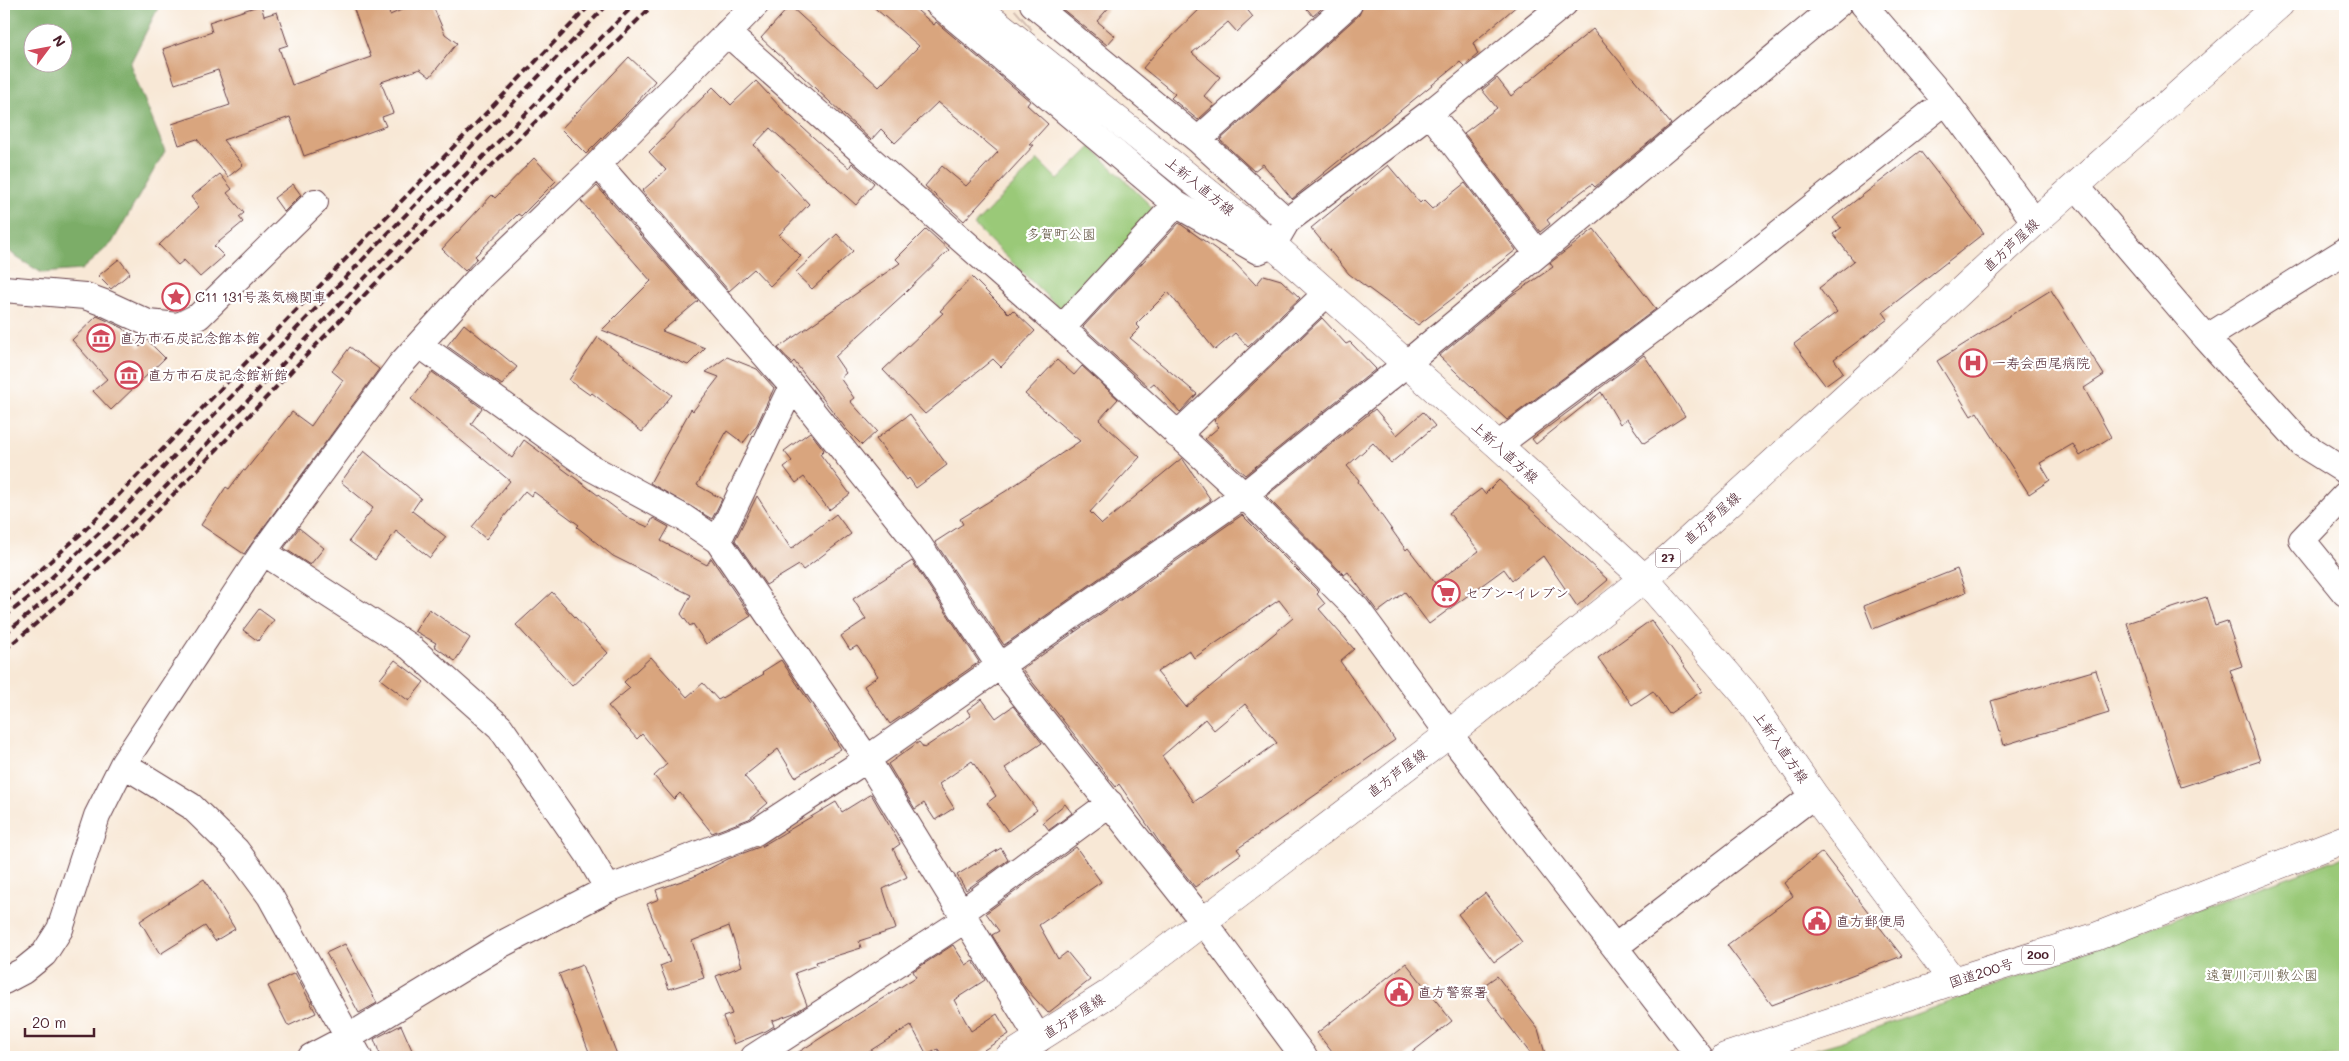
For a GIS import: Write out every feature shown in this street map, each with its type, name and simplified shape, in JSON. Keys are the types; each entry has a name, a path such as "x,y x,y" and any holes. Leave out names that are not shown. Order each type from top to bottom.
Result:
{"main road":[{"name":"上新入直方線","path":"973,4 1273,245 1644,578 1744,693 1814,795 1953,982"},
{"name":"直方芦屋線","path":"1009,1057 1108,994 1202,920 1449,734 1644,578 1906,343 2035,222 2280,4"},
{"name":"国道200号","path":"1725,1057 2094,938 2345,838"}],"street":[{"path":"4,981 23,971 44,954 60,929 97,816 123,764 263,552 400,365 481,276 598,164 756,4"},
{"path":"938,4 992,47 1176,204 1258,251 1273,245 1287,221 1430,113 1564,4"},
{"path":"1198,140 1349,4"},
{"path":"311,1057 354,1047 502,944 608,889 756,832 867,759 1244,494 1406,364 1838,4"},
{"path":"1863,4 1946,101 2035,222"},
{"path":"1035,9 1198,140 1287,221"},
{"path":"727,33 1062,328 1244,494 1357,609 1449,734 1700,1057"},
{"path":"1498,445 1734,268 1946,101"},
{"path":"1430,113 1538,254"},
{"path":"598,164 792,386 919,545 999,665 1202,920 1304,1057"},
{"path":"2076,186 2206,338 2302,444 2345,471"},
{"path":"4,289 85,296 148,323 179,326 198,316 315,202"},
{"path":"1062,328 1176,204"},
{"path":"2206,338 2345,251"},
{"path":"1177,434 1327,293"},
{"path":"420,345 590,467 684,518 718,542 867,759 1039,1039"},
{"path":"718,542 792,386"},
{"path":"2345,495 2302,540 2345,593"},
{"path":"263,552 410,647 500,727 578,840 608,889"},
{"path":"123,764 191,806 236,850 270,896 354,1047"},
{"path":"1615,947 1814,795"},
{"path":"754,1057 964,915 1110,803"}],"green space":[{"path":"4,4 160,4 130,64 165,151 112,243 81,270 42,273 16,257 4,246"},
{"name":"多賀町公園","path":"1091,147 1158,213 1062,311 974,225 1038,160 1058,180"},
{"name":"遠賀川河川敷公園","path":"2345,856 2345,1057 1788,1057 1840,1042"}],"building":[{"path":"352,4 386,4 390,15 415,4 432,4 445,34 457,43 430,77 420,69 381,82 393,113 382,117 386,126 304,156 290,117 223,140 243,165 228,177 197,139 179,145 172,124 230,105 218,70 175,84 163,49 212,32 209,22 261,5 264,16 277,12 288,45 279,48 292,85 371,57"},
{"path":"870,4 910,4 934,25 936,22 1030,101 1027,105 1048,124 1029,145 1034,145 964,221 925,186 942,166 966,186 998,152 938,102 895,143 881,129 871,140 761,38 790,6 879,87 919,46"},
{"path":"1056,4 1112,4 1097,21 1115,36 1107,45"},
{"path":"1205,4 1249,4 1245,7 1253,17 1237,32 1228,22 1192,53 1220,77 1204,96 1214,105 1198,120 1171,98 1175,94 1143,68 1159,49"},
{"path":"1303,4 1327,4 1313,16"},
{"path":"1364,4 1519,4 1473,43 1478,54 1464,66 1460,62 1292,199 1263,164 1254,171 1220,140 1359,15"},
{"path":"1593,29 1671,124 1595,187 1592,184 1568,202 1547,220 1550,224 1540,232 1464,133 1497,108 1482,90 1497,78 1511,96"},
{"path":"629,57 655,81 633,107 586,154 561,129"},
{"path":"756,81 782,109 834,156 849,168 852,163 874,183 856,205 770,128 754,145 809,204 779,235 801,256 770,286 754,269 729,291 642,191 666,170 649,152 713,87 731,105"},
{"path":"1920,151 1984,233 1883,312 1888,319 1834,359 1843,372 1825,385 1794,344 1837,312 1819,288 1854,261 1833,234 1841,228 1833,218"},
{"path":"534,158 556,181 521,216 518,214 475,256 477,258 465,271 442,249 492,195 495,198"},
{"path":"1388,165 1420,203 1423,200 1432,209 1465,183 1516,250 1418,325 1349,274 1311,228"},
{"path":"220,174 232,189 227,193 244,213 239,217 243,222 214,246 224,256 200,277 184,260 178,265 159,245 199,207 191,197"},
{"path":"293,184 301,195 284,212 274,198"},
{"path":"597,186 698,301 662,331 705,348 688,365 602,330 651,281 581,201"},
{"path":"1179,223 1234,262 1256,285 1264,275 1281,280 1300,298 1248,347 1235,333 1215,350 1168,292 1136,324 1140,328 1130,338 1197,394 1180,412 1154,383 1149,387 1083,327"},
{"path":"926,229 949,250 835,357 846,373 840,378 854,398 850,401 877,431 862,445 847,430 794,361 792,363 778,348 900,263 896,259"},
{"path":"1594,229 1656,309 1507,420 1439,356 1511,296 1553,267 1550,263"},
{"path":"837,234 853,251 812,289 795,273"},
{"path":"119,259 130,273 111,289 98,276"},
{"path":"972,277 1009,314 1013,310 1035,331 1001,367 993,359 925,414 883,370 943,313 940,311"},
{"path":"2051,290 2104,375 2084,388 2111,437 2080,456 2073,444 2040,463 2050,480 2029,494 1977,412 1971,416 1937,361"},
{"path":"97,316 123,328 140,347 147,340 165,358 111,410 93,391 107,379 72,340"},
{"path":"1322,318 1346,344 1350,342 1376,369 1245,475 1205,439 1219,427 1214,421"},
{"path":"464,324 517,367 502,385 447,346"},
{"path":"598,337 672,395 642,432 592,393 590,395 569,380"},
{"path":"350,347 379,369 244,554 201,525 226,487 229,489 243,470 245,471 292,412 311,426 343,380 332,371"},
{"path":"1644,355 1685,416 1644,443 1627,419 1620,424 1601,392 1536,444 1532,439"},
{"path":"727,357 757,369 774,388 757,425 743,443 727,431 697,485 722,499 712,519 650,483 691,409 693,411 719,377 706,372"},
{"path":"1057,360 1074,375 1082,366 1118,399 1099,420 1140,457 1090,512 1102,524 1182,458 1211,500 1004,645 935,542 963,524 960,519 1006,491 1080,441 1025,394"},
{"path":"432,372 482,408 471,424 512,458 524,440 630,519 648,527 653,518 669,527 661,541 707,565 711,558 751,616 706,644 693,624 690,626 681,614 691,595 613,556 577,527 579,525 534,492 531,496 525,491 486,539 472,527 510,481 411,399"},
{"path":"1375,409 1397,435 1423,412 1435,426 1391,463 1373,443 1347,466 1359,480 1358,482 1406,550 1408,548 1435,583 1479,551 1449,513 1481,489 1485,494 1499,480 1608,580 1577,606 1543,556 1512,580 1504,569 1429,624 1405,592 1378,612 1348,572 1344,575 1266,496"},
{"path":"910,414 947,465 916,488 909,478 907,480 876,439"},
{"path":"810,432 824,450 820,454 850,494 829,510 804,477 796,483 784,467 792,461 784,451"},
{"path":"364,451 421,498 412,511 446,537 430,558 396,531 375,560 349,541 373,508 341,482"},
{"path":"757,496 791,549 836,514 851,534 803,570 799,565 766,585 735,540"},
{"path":"1242,515 1319,592 1317,594 1325,604 1319,609 1354,649 1340,661 1395,740 1237,849 1241,854 1195,887 1162,846 1119,784 1116,787 1022,669","holes":["1279,600 1293,618 1186,707 1157,672 1189,650 1194,658","1245,704 1277,743 1194,802 1162,756 1205,719 1214,730"]},
{"path":"299,528 324,548 310,565 284,548"},
{"path":"912,561 979,662 890,724 864,686 878,676 857,646 850,650 841,636 866,619 853,599"},
{"path":"1957,569 1966,592 1873,629 1864,606"},
{"path":"552,592 608,653 572,686 516,625"},
{"path":"2206,597 2215,625 2227,621 2242,666 2230,670 2260,761 2181,787 2127,623"},
{"path":"259,609 274,620 258,641 243,630"},
{"path":"429,609 470,638 455,661 434,646 436,643 415,631"},
{"path":"1651,620 1702,691 1669,714 1653,691 1632,705 1598,658"},
{"path":"651,657 687,697 703,683 718,700 764,674 762,672 781,660 841,749 795,777 778,749 744,776 768,803 749,819 712,833 680,793 674,799 654,776 667,764 642,734 637,739 608,706 630,688 624,682"},
{"path":"395,660 424,682 409,701 380,679"},
{"path":"2096,670 2109,713 2004,745 1991,701"},
{"path":"982,699 996,718 1013,706 1042,743 1005,768 1037,810 1008,831 987,803 996,796 972,761 939,784 954,808 935,820 924,803 915,809 888,764 919,742 924,748 971,716 967,710"},
{"path":"871,794 900,844 893,849 907,877 883,889 896,929 859,941 861,948 816,962 817,965 795,973 807,1005 794,1013 772,1021 774,1026 766,1031 734,1044 723,1017 732,1014 716,976 742,966 729,926 692,941 704,978 669,989 660,966 670,962 647,904 659,899 656,890 693,877 728,859 762,846 836,802 842,812"},
{"path":"1065,804 1072,813 1049,830 1043,822"},
{"path":"1076,847 1101,882 1039,925 1058,959 1067,952 1090,980 1048,1013 1026,989 992,935 999,931 986,913"},
{"path":"1001,848 1008,860 966,890 957,875"},
{"name":"直方郵便局","path":"1822,852 1902,956 1772,1005 1727,945 1793,896 1784,883"},
{"path":"204,879 235,929 215,941 205,926 160,954 140,921"},
{"path":"1485,893 1522,942 1494,962 1458,914"},
{"path":"345,944 377,1003 359,1013 326,953"},
{"path":"953,945 966,965 973,961 985,980 954,1000 971,1031 997,1014 1009,1034 973,1057 943,1057 938,1049 927,1055 911,1025 860,1057 791,1057 916,977 913,971"},
{"name":"直方警察署","path":"1406,963 1452,1021 1406,1057 1336,1057 1317,1033"},
{"path":"582,965 618,1057 591,1057 559,974"},
{"path":"295,973 316,1013 288,1026 268,986"},
{"path":"1497,976 1538,1029 1546,1057 1533,1057 1480,988"},
{"path":"401,1025 415,1057 381,1057 374,1039"}],"tunnel":[{"path":"993,46 1024,19"}],"railway":[{"path":"4,603 84,531 591,4"},
{"path":"4,617 36,592 113,520 608,4"},
{"path":"4,634 119,534 422,219 635,4"},
{"path":"4,650 47,614 129,539 405,254 654,4"}],"place":[{"name":"C11 131号蒸気機関車","path":"176,297"},
{"name":"直方市石炭記念館本館","path":"101,338"},
{"name":"一寿会西尾病院","path":"1973,363"},
{"name":"直方市石炭記念館新館","path":"129,375"},
{"name":"セブン-イレブン","path":"1446,593"},
{"name":"直方郵便局","path":"1817,921"},
{"name":"直方警察署","path":"1399,992"}]}
